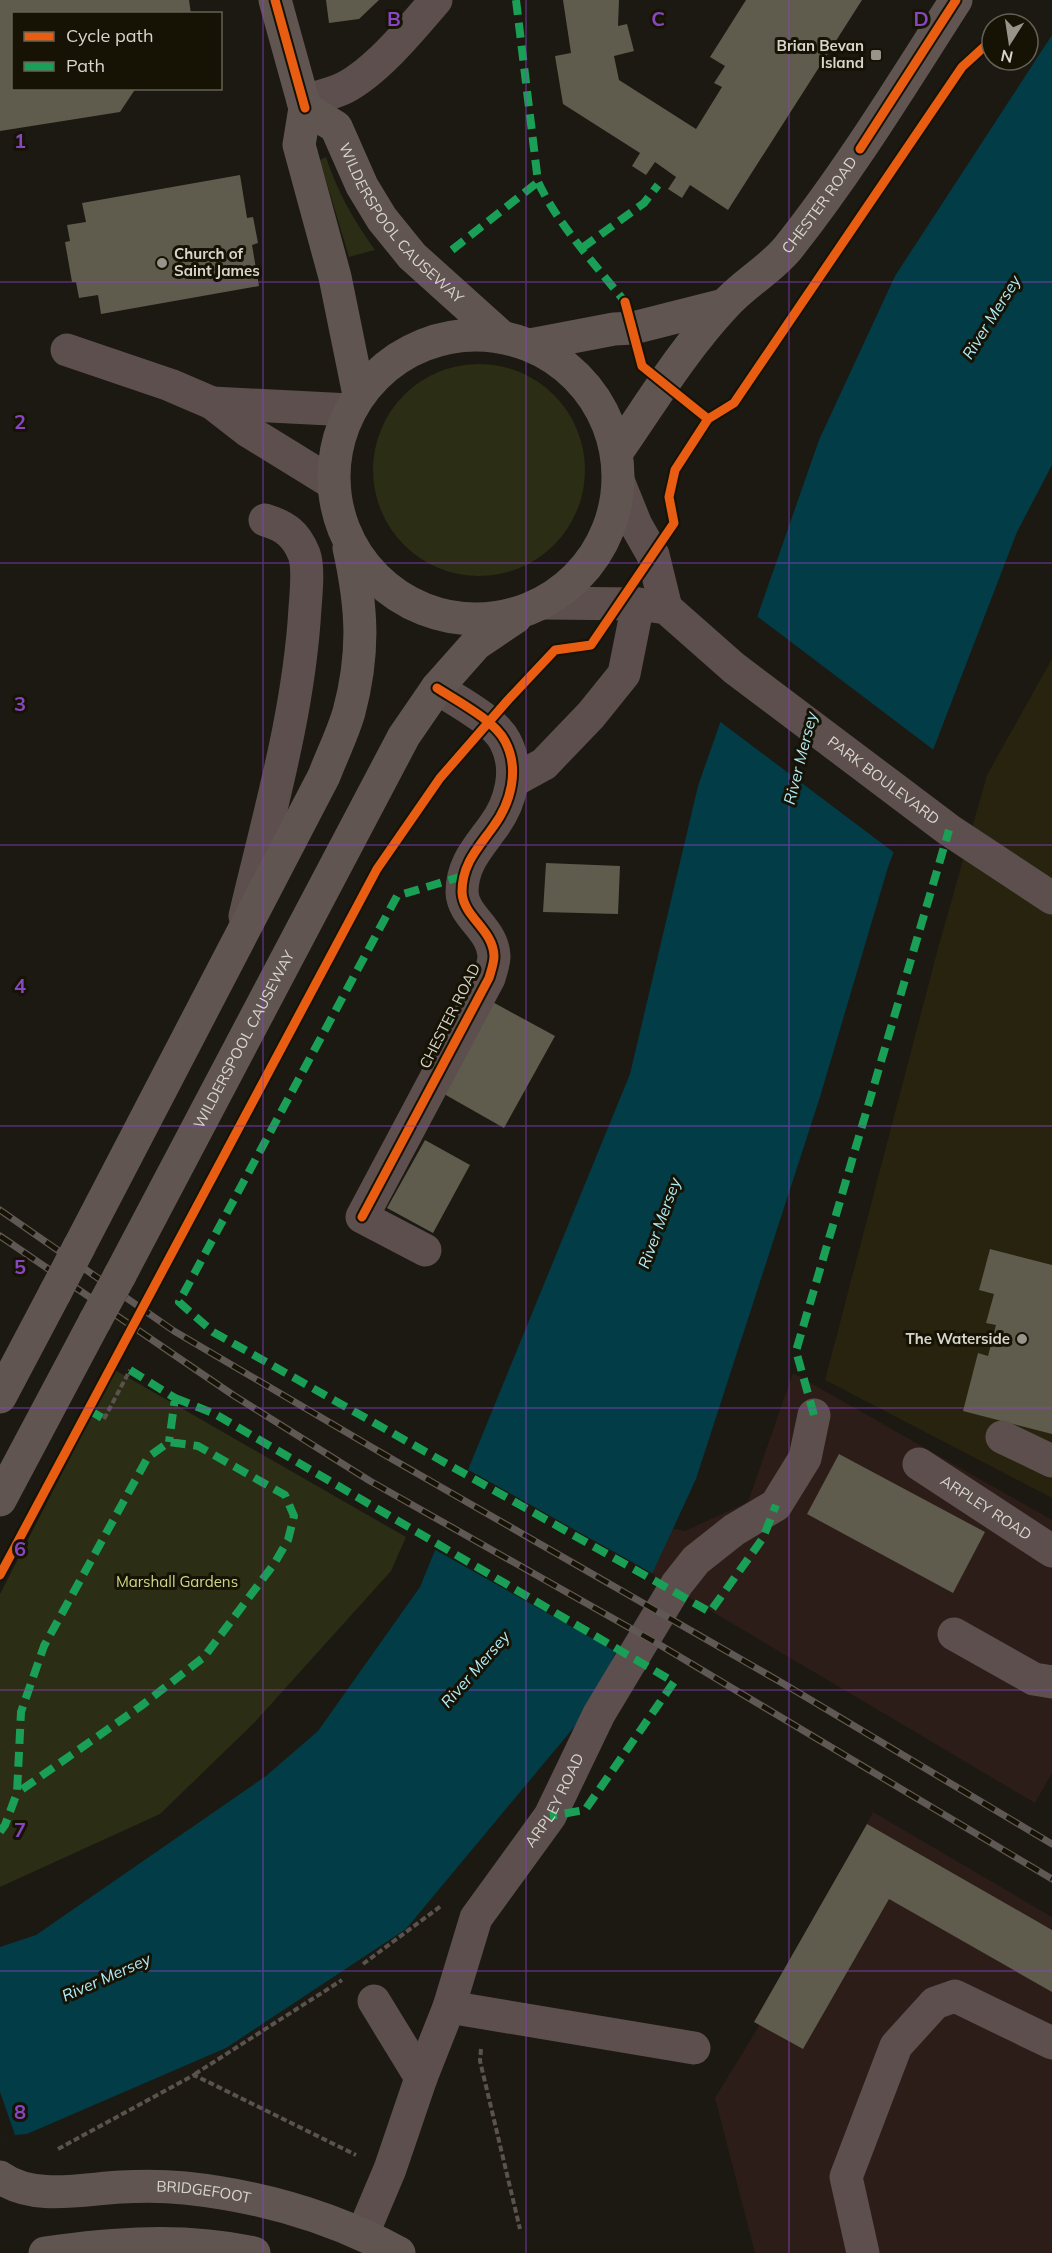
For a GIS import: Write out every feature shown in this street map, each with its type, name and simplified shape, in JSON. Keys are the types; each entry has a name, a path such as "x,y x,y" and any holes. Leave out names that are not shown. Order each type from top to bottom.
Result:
{"highway":[{"path":"275,0 304,104 299,145 335,277 355,403"},
{"name":"CHESTER ROAD","path":"618,467 675,369 724,305 785,251 819,208 861,148 956,0"},
{"name":"WILDERSPOOL CAUSEWAY","path":"304,104 336,127 362,186 382,219 412,256 516,341"},
{"name":"CHESTER ROAD","path":"516,341 633,328 724,305"},
{"path":"0,1397 324,776 349,712 361,637 358,593 347,538 336,502 334,484 337,446 355,403 381,371 407,352 438,339 469,334 516,341 571,370 601,407 618,467 615,512 604,540 589,565 568,586 534,607 483,620 442,615 403,599 370,572 347,538"},
{"name":"WILDERSPOOL CAUSEWAY","path":"0,1500 404,736 437,688 476,644 534,607"},
{"name":"BRIDGEFOOT","path":"0,2177 22,2188 45,2192 124,2187 183,2188 240,2195 301,2211 363,2233 399,2253"},
{"path":"45,2253 86,2247 148,2243 236,2249 254,2253"}],"street":[{"path":"304,104 341,89 360,78 436,0"},
{"path":"67,350 170,385 212,403 248,431 334,484"},
{"path":"212,403 355,403"},
{"path":"513,781 544,764 591,715 624,674 652,606 653,555 636,525 618,467"},
{"path":"240,935 289,732 302,657 306,593 305,556 295,538 283,525 265,520"},
{"path":"534,607 652,606"},
{"name":"PARK BOULEVARD","path":"652,606 696,634 734,668 949,830 1052,898"},
{"name":"CHESTER ROAD","path":"425,1250 362,1216 489,978 494,958 492,943 485,930 469,912 462,895 463,876 472,854 506,806 513,781 511,759 505,740 488,722 437,688"},
{"name":"ARPLEY ROAD","path":"363,2233 390,2169 448,2007 476,1918 550,1816 599,1714 677,1584 696,1560 734,1530 776,1505 805,1458 814,1415"},
{"path":"1002,1437 1052,1461"},
{"name":"ARPLEY ROAD","path":"920,1464 1052,1551"},
{"path":"954,1634 1034,1679 1052,1682"},
{"path":"863,2253 846,2177 896,2046 935,2003 955,1996 1052,2043"},
{"path":"375,2001 421,2078"},
{"path":"448,2007 694,2048"}],"path":[{"path":"104,1419 130,1370"},
{"path":"358,1968 443,1905"},
{"path":"58,2149 194,2075 348,1975"},
{"path":"481,2045 480,2061 520,2229"},
{"path":"194,2075 359,2157"}],"shaded area":[{"path":"1052,659 1052,1498 825,1380 937,952 987,775"},
{"path":"793,1373 1052,1520 1052,1773 1035,1803 647,1573 665,1527 685,1531 748,1502"},
{"path":"873,1812 1052,1917 1052,2253 755,2253 715,2098 756,2031"}],"green space":[{"path":"326,157 347,205 375,250 349,257 320,160"},
{"path":"479,364 500,366 520,372 538,382 554,395 567,411 577,429 583,449 585,470 583,491 577,511 567,529 554,545 538,558 520,568 500,574 479,576 458,574 438,568 420,558 404,545 391,529 381,511 375,491 373,470 375,449 381,429 391,411 404,395 420,382 438,372 458,366"},
{"name":"Marshall Gardens","path":"115,1370 406,1537 391,1571 254,1723 160,1814 0,1887 0,1594"}],"water":[{"name":"River Mersey","path":"1052,35 1052,465 1017,532 888,867 820,1097 696,1479 590,1708 406,1929 226,2048 27,2134 0,2140 0,1947 36,1935 266,1776 318,1731 420,1587 630,1074 698,786 819,440 895,276 1028,72 1040,72 1040,53"}],"pier":[{"path":"754,614 935,751 896,854 718,720"},
{"path":"465,1468 655,1575 618,1653 432,1548"},
{"path":"0,2092 15,2135 0,2140"}],"building":[{"path":"0,0 189,0 191,12 12,12 12,90 135,90 120,112 0,131"},
{"path":"326,0 379,0 359,19 329,23"},
{"path":"563,0 619,0 618,26 627,24 634,51 614,56 619,80 696,129 722,87 714,83 725,66 710,57 746,0 862,0 728,210 690,185 682,198 668,189 676,177 655,162 646,175 632,166 640,153 563,104 555,56 571,53"},
{"name":"Church of Saint James","path":"240,175 247,218 253,217 258,243 252,245 259,286 101,314 98,295 79,298 76,282 72,282 65,242 70,241 67,225 86,222 82,203"},
{"path":"546,863 620,866 618,914 543,912"},
{"path":"487,999 555,1036 504,1128 437,1090"},
{"path":"425,1140 470,1165 433,1233 387,1208"},
{"name":"The Waterside","path":"990,1249 1052,1265 1052,1434 963,1411 978,1353 988,1356 996,1325 986,1323 994,1294 979,1290"},
{"path":"839,1454 985,1532 953,1593 807,1514"},
{"path":"867,1824 1052,1930 1052,1992 889,1899 803,2049 754,2022"}],"railway":[{"path":"0,1210 174,1331 784,1684 1052,1844"},
{"path":"0,1236 233,1395 370,1481 660,1645 1052,1879"}],"marked path":[{"path":"516,0 538,182 556,214 625,302"},
{"path":"452,250 538,182"},
{"path":"582,248 644,203 658,185"},
{"path":"814,1415 796,1351 949,830"},
{"path":"463,876 397,896 179,1302 213,1332 710,1612 763,1538 776,1505"},
{"path":"130,1370 175,1398 169,1442"},
{"path":"175,1398 215,1414 674,1682 585,1810 550,1816"},
{"path":"89,1410 104,1419"},
{"path":"0,1832 17,1793 21,1712 44,1646 148,1457 169,1442 198,1446 285,1495 294,1516 288,1540 274,1564 204,1657 141,1706 17,1793"}],"cycle path":[{"path":"275,0 305,108"},
{"path":"860,149 956,0"},
{"path":"0,1575 377,869 440,778 555,650 591,645 674,523 669,497 675,470 708,419 734,403 962,67 980,51"},
{"path":"625,302 642,366 708,419"},
{"path":"362,1217 489,978 494,961 489,938 467,909 462,892 468,865 499,818 509,797 513,774 510,752 500,733 493,726 437,688"}],"place":[{"name":"Brian Bevan Island","path":"876,55"},
{"name":"Church of Saint James","path":"162,263"},
{"name":"The Waterside","path":"1022,1339"}]}
